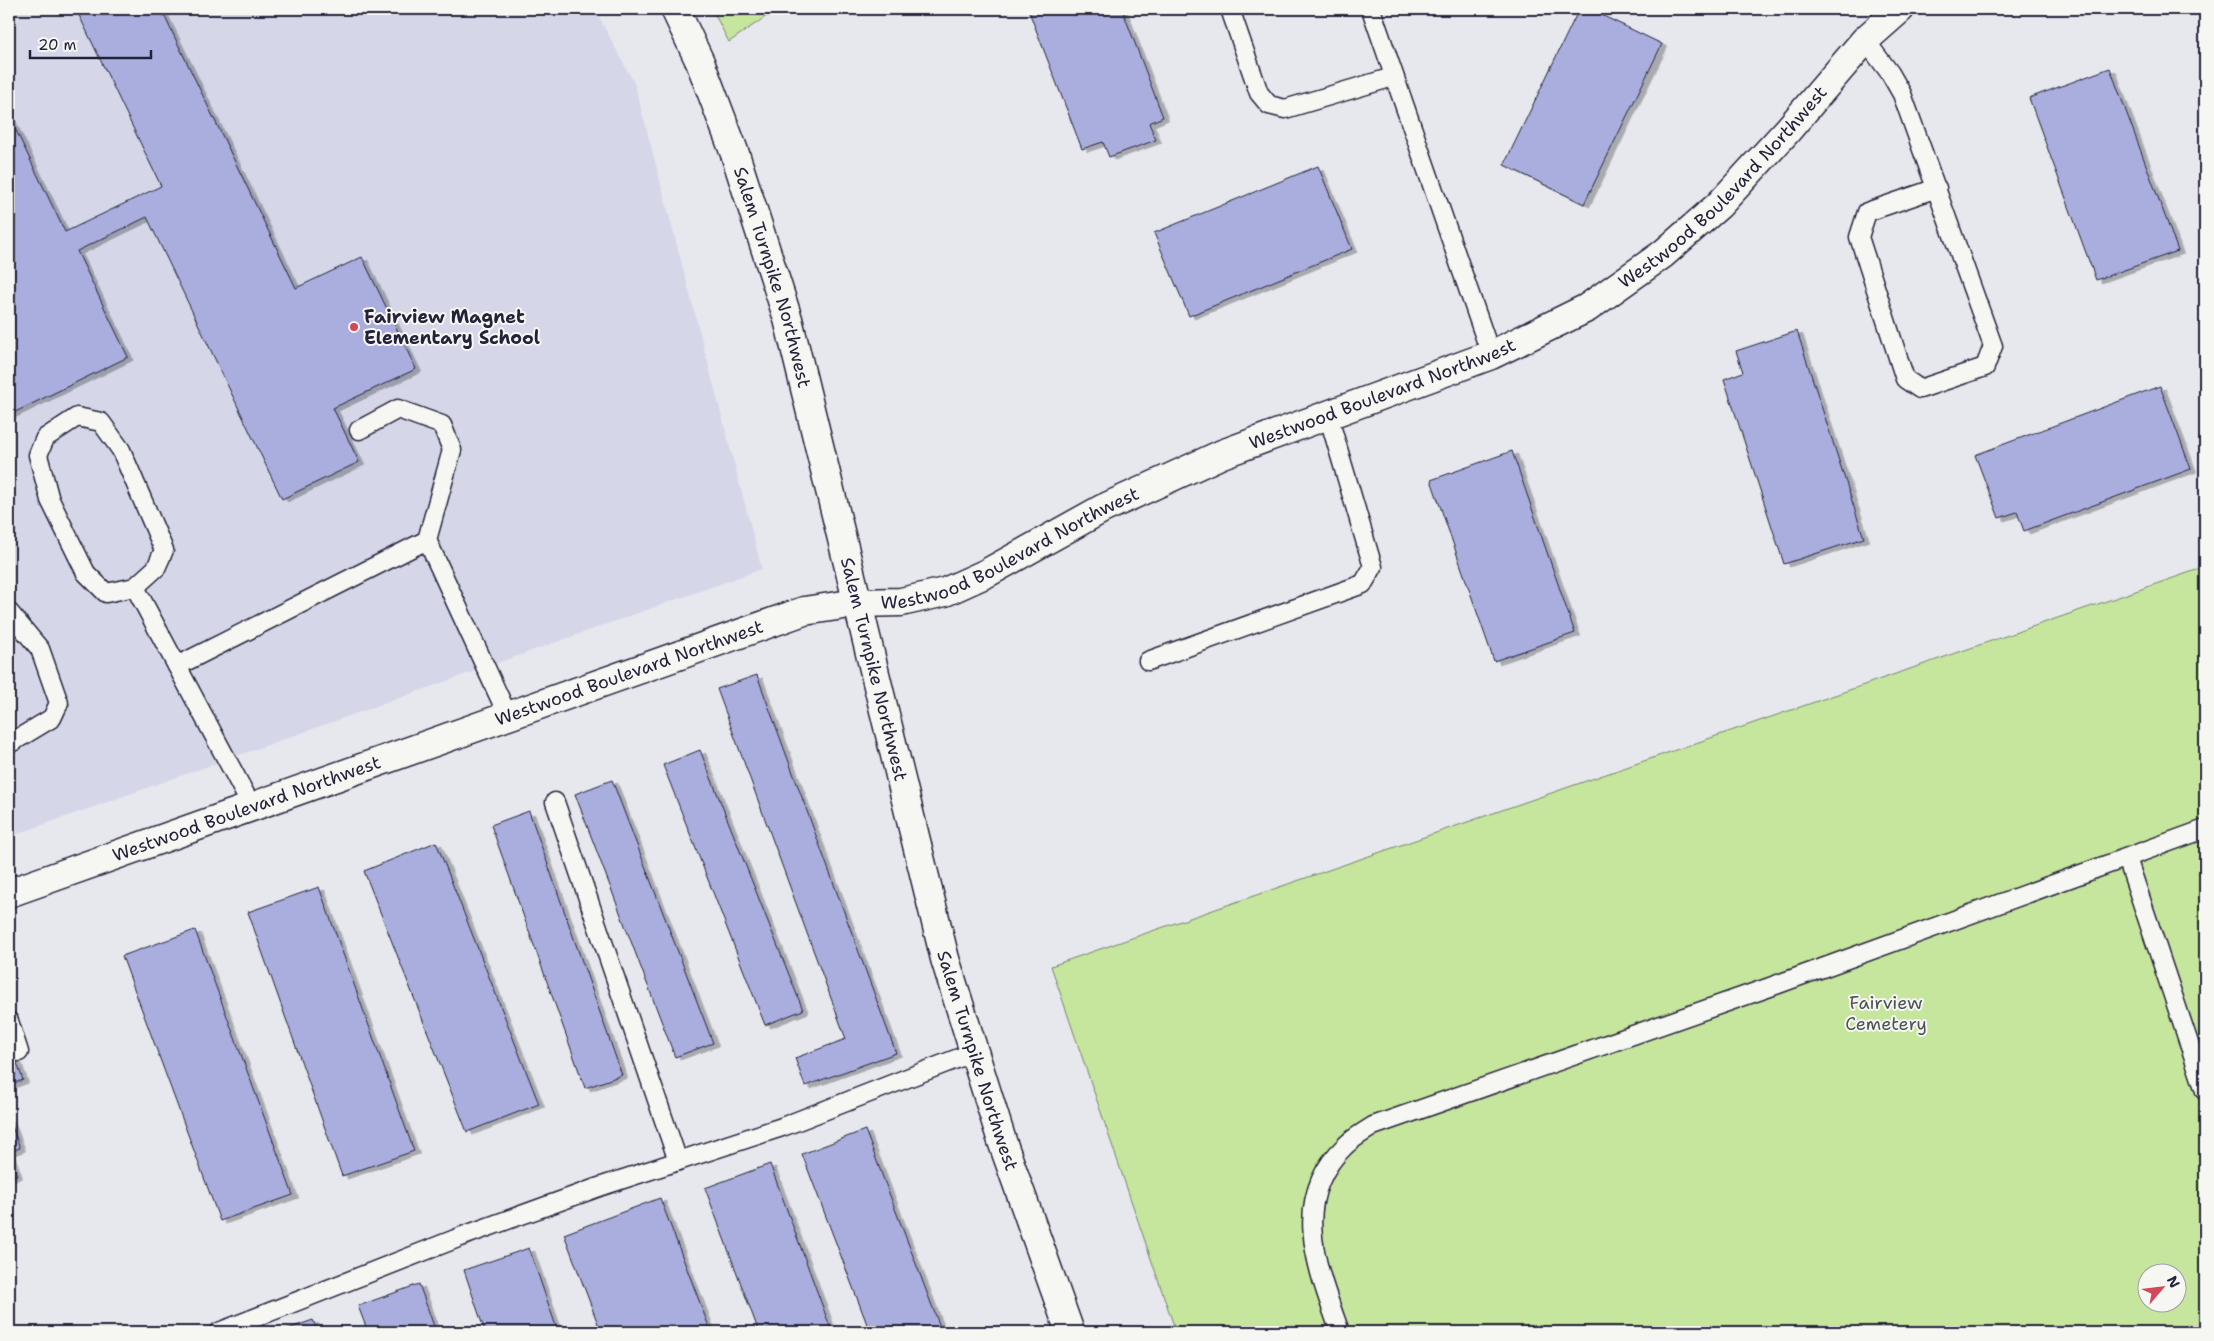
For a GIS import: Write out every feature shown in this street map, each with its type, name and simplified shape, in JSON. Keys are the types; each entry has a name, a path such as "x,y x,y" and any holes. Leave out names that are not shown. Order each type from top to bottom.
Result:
{"street":[{"name":"Salem Turnpike Northwest","path":"675,9 700,62 735,154 788,318 945,960 1002,1141 1070,1332"},
{"name":"Westwood Boulevard Northwest","path":"9,893 804,611 857,603 901,602 945,592 987,573 1102,509 1222,454 1491,355 1587,308 1662,254 1719,205 1893,11"}],"lane":[{"path":"1230,9 1259,93 1269,105 1286,110 1393,77"},
{"path":"1371,9 1491,355"},
{"path":"1865,40 1890,73 1902,94 1937,188 1993,346 1985,367 1920,389 1906,379 1859,237 1867,212 1937,188"},
{"path":"359,430 398,409 442,425 452,450 427,540 508,716"},
{"path":"1148,661 1362,584 1373,567 1328,415"},
{"path":"77,417 101,422 121,450 164,550 156,568 135,587 106,593 86,573 50,500 38,455 45,438 77,417"},
{"path":"177,666 427,540"},
{"path":"135,587 252,807"},
{"path":"9,612 40,649 59,703 52,718 9,744"},
{"path":"555,802 678,1161"},
{"path":"1340,1332 1322,1282 1311,1232 1314,1197 1328,1166 1345,1145 1373,1126 1770,987 2205,829"},
{"path":"2127,858 2205,1091"},
{"path":"9,1021 19,1052"},
{"path":"218,1332 463,1236 599,1187 782,1127 974,1052"}],"shaded area":[{"name":"Fairview Magnet Elementary School","path":"9,9 595,9 635,85 762,569 9,837"}],"green space":[{"path":"712,9 777,9 729,42"},
{"name":"Fairview Cemetery","path":"2205,567 2205,1332 1176,1332 1051,966"}],"building":[{"path":"76,9 161,9 296,288 362,257 416,369 333,408 359,462 282,499 147,217 77,251 128,357 9,415 9,116 65,232 161,186"},
{"path":"1028,9 1122,9 1163,117 1149,123 1156,140 1109,157 1103,142 1082,149"},
{"path":"1579,9 1589,9 1662,44 1584,204 1504,165"},
{"path":"2110,68 2178,251 2096,280 2029,98"},
{"path":"1318,166 1352,249 1189,316 1154,233"},
{"path":"1797,331 1864,538 1784,564 1724,379 1743,372 1736,351"},
{"path":"2160,386 2191,469 2024,531 2017,512 1999,518 1975,455"},
{"path":"1512,451 1575,633 1494,661 1431,480"},
{"path":"757,675 896,1053 805,1086 795,1058 846,1039 717,689"},
{"path":"700,750 803,1010 765,1025 663,765"},
{"path":"612,780 713,1043 675,1057 575,794"},
{"path":"529,811 622,1075 585,1088 491,825"},
{"path":"436,842 539,1104 467,1132 364,871"},
{"path":"319,887 414,1151 342,1176 248,912"},
{"path":"195,930 293,1195 220,1221 122,956"},
{"path":"9,1040 23,1080 9,1085"},
{"path":"9,1118 20,1148 9,1152"},
{"path":"865,1130 942,1332 870,1332 802,1154"},
{"path":"9,1152 17,1175 9,1178"},
{"path":"770,1164 832,1332 759,1332 705,1188"},
{"path":"660,1198 711,1332 601,1332 564,1234"},
{"path":"529,1248 558,1332 485,1332 464,1270"},
{"path":"419,1284 436,1332 368,1332 358,1306"},
{"path":"313,1320 318,1332 279,1332"}],"place":[{"name":"Fairview Magnet Elementary School","path":"354,327"}]}
